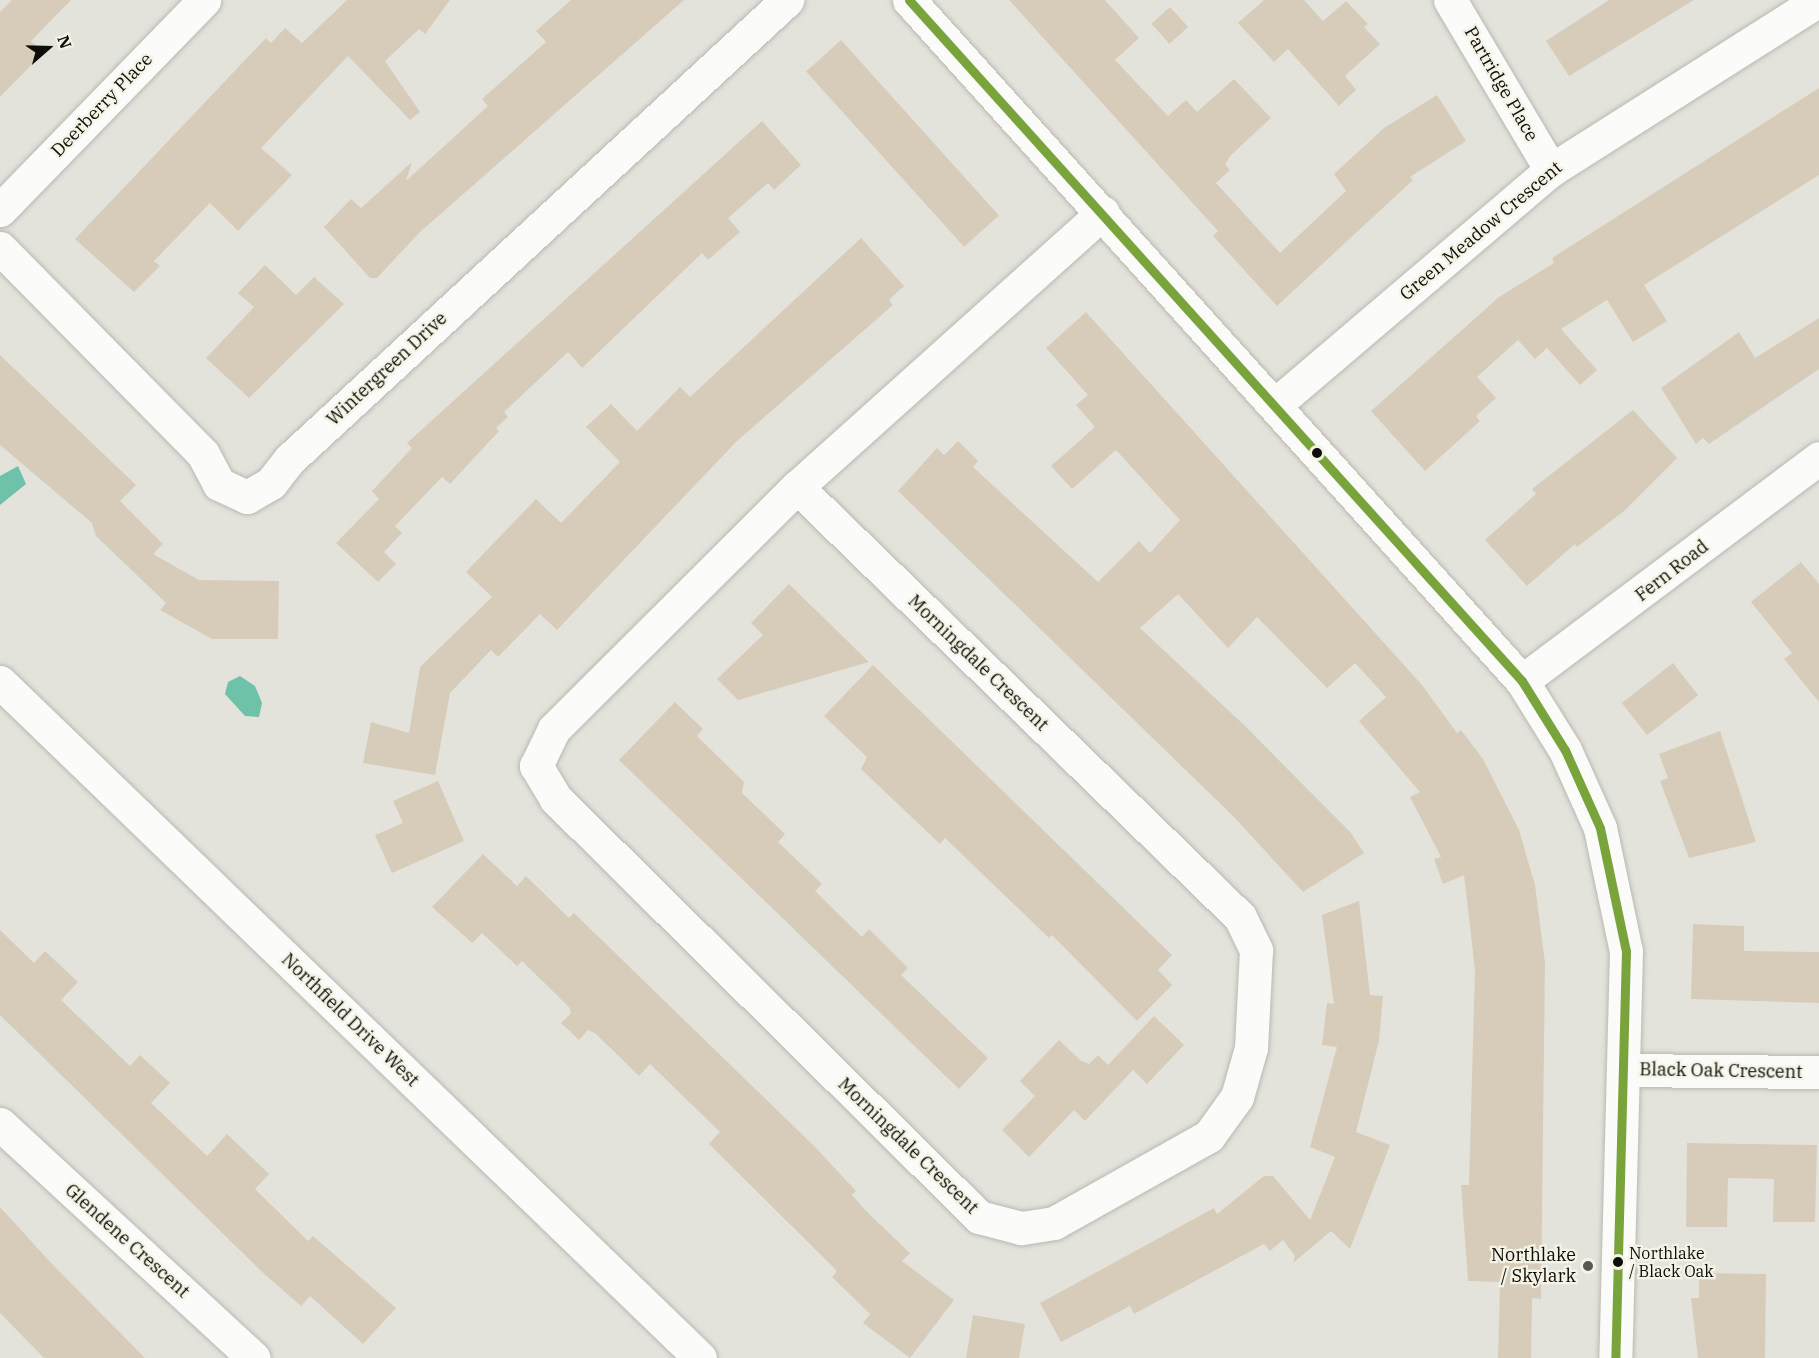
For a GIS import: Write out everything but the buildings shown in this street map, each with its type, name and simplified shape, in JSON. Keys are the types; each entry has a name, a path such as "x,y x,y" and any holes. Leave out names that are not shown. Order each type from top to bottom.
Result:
{"street":[{"name":"Deerberry Place","path":"0,210 204,0"},
{"name":"Wintergreen Drive","path":"0,248 203,454 219,484 247,497 271,483 787,0"},
{"path":"909,0 1277,403 1522,681 1565,750 1600,828 1626,951 1615,1358"},
{"name":"Partridge Place","path":"1450,0 1551,170"},
{"name":"Green Meadow Crescent","path":"1277,403 1551,170 1819,0"},
{"name":"Morningdale Crescent","path":"797,487 1240,917 1256,950 1251,1048 1238,1097 1209,1136 1054,1223 1021,1228 979,1217 556,799 536,766 554,729 797,487 1103,212"},
{"name":"Fern Road","path":"1522,681 1817,463"},
{"name":"Northfield Drive West","path":"0,682 700,1358"},
{"name":"Black Oak Crescent","path":"1623,1070 1819,1072"},
{"name":"Glendene Crescent","path":"3,1133 254,1358"}],"shaded area":[{"path":"18,466 26,484 0,505 0,476"},
{"path":"240,676 255,686 262,703 259,717 245,716 225,694 228,682"}],"transit line":[{"path":"909,0 1522,681 1565,750 1600,828 1626,951 1615,1358"}],"place":[{"name":"Northlake / Black Oak","path":"1618,1262"},
{"name":"Northlake / Skylark","path":"1588,1266"}]}
